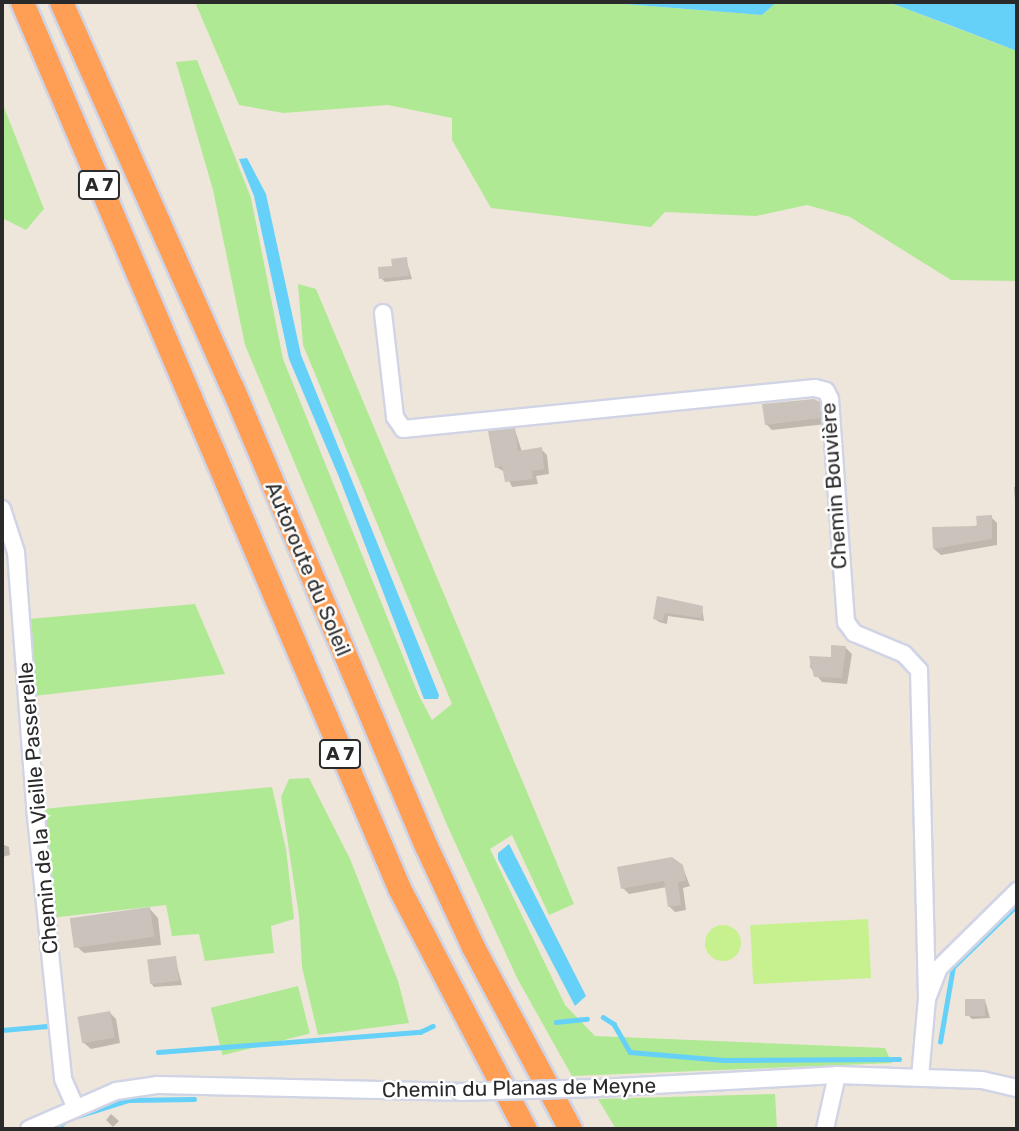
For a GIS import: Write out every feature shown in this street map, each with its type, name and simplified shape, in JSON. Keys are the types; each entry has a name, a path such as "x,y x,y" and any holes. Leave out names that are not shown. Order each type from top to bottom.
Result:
{"highway":[{"name":"Autoroute du Soleil","path":"22,2 393,876 525,1129"},
{"name":"Autoroute du Soleil","path":"61,2 232,387 426,846 473,947 570,1129"}],"street":[{"name":"Chemin Bouvière","path":"383,313 395,417 403,429 815,388 826,391 830,399 846,622 854,633 904,654 919,670 927,999"},
{"name":"Chemin de la Vieille Passerelle","path":"2,509 16,552 53,994 63,1079 75,1106"},
{"path":"920,1077 927,999 939,968 1017,891"},
{"path":"825,1129 837,1075"},
{"name":"Chemin du Planas de Meyne","path":"29,1129 53,1123 75,1106 116,1091 157,1085 460,1091 599,1088 837,1075 982,1080 1017,1088"}],"green space":[{"path":"195,2 599,2 762,15 777,2 888,2 1017,51 1017,281 951,280 850,217 807,205 756,216 665,212 651,227 491,208 452,140 452,118 388,105 283,113 239,105"},
{"path":"197,60 251,198 283,359 419,696 432,720 452,704 303,345 298,284 316,289 574,904 549,915 512,835 490,849 565,1005 595,1036 885,1048 892,1063 572,1076 517,978 447,825 245,345 213,190 176,62"},
{"path":"2,102 44,209 26,230 2,218"},
{"path":"195,604 225,674 34,696 29,619"},
{"path":"309,778 350,859 398,981 409,1023 318,1035 302,967 299,916 281,797 289,779"},
{"path":"272,787 286,849 294,919 271,926 274,953 205,961 199,934 172,936 166,905 50,918 42,809"},
{"path":"868,919 871,978 753,984 750,925"},
{"path":"723,925 736,930 741,943 736,956 723,961 710,956 705,943 710,930"},
{"path":"298,986 310,1034 223,1055 211,1008"},
{"path":"775,1094 777,1129 616,1129 598,1099"}],"water":[{"path":"599,2 777,2 762,15"},
{"path":"888,2 1017,2 1017,51 952,26"},
{"path":"247,158 266,194 301,355 439,695 438,699 424,699 339,477 289,359 254,196 239,159"},
{"path":"509,844 586,996 575,1006 498,859 498,853"}],"building":[{"path":"407,257 409,276 379,279 378,267 392,266 391,259"},
{"path":"814,399 820,402 821,418 765,425 762,404"},
{"path":"515,428 518,451 542,447 544,469 532,471 533,479 505,482 502,466 495,468 488,431"},
{"path":"992,515 992,539 933,549 932,527 977,526 976,516"},
{"path":"657,596 703,606 701,618 665,613 663,621 653,619"},
{"path":"831,645 846,646 842,678 814,677 809,656 831,657"},
{"path":"672,857 683,865 686,881 678,882 681,905 668,907 664,881 621,889 617,867"},
{"path":"150,907 154,937 74,948 70,918"},
{"path":"176,956 179,981 150,984 147,960"},
{"path":"965,999 985,999 985,1016 965,1016"},
{"path":"110,1011 115,1038 82,1043 78,1017"}],"waterway":[{"path":"940,1042 953,967 1017,905"},
{"path":"603,1017 614,1024 630,1052 724,1060 899,1059"},
{"path":"556,1022 587,1019"},
{"path":"2,1030 47,1026"},
{"path":"158,1052 420,1032 433,1026"},
{"path":"78,1116 128,1100 194,1099"},
{"path":"56,1129 67,1119"}]}
